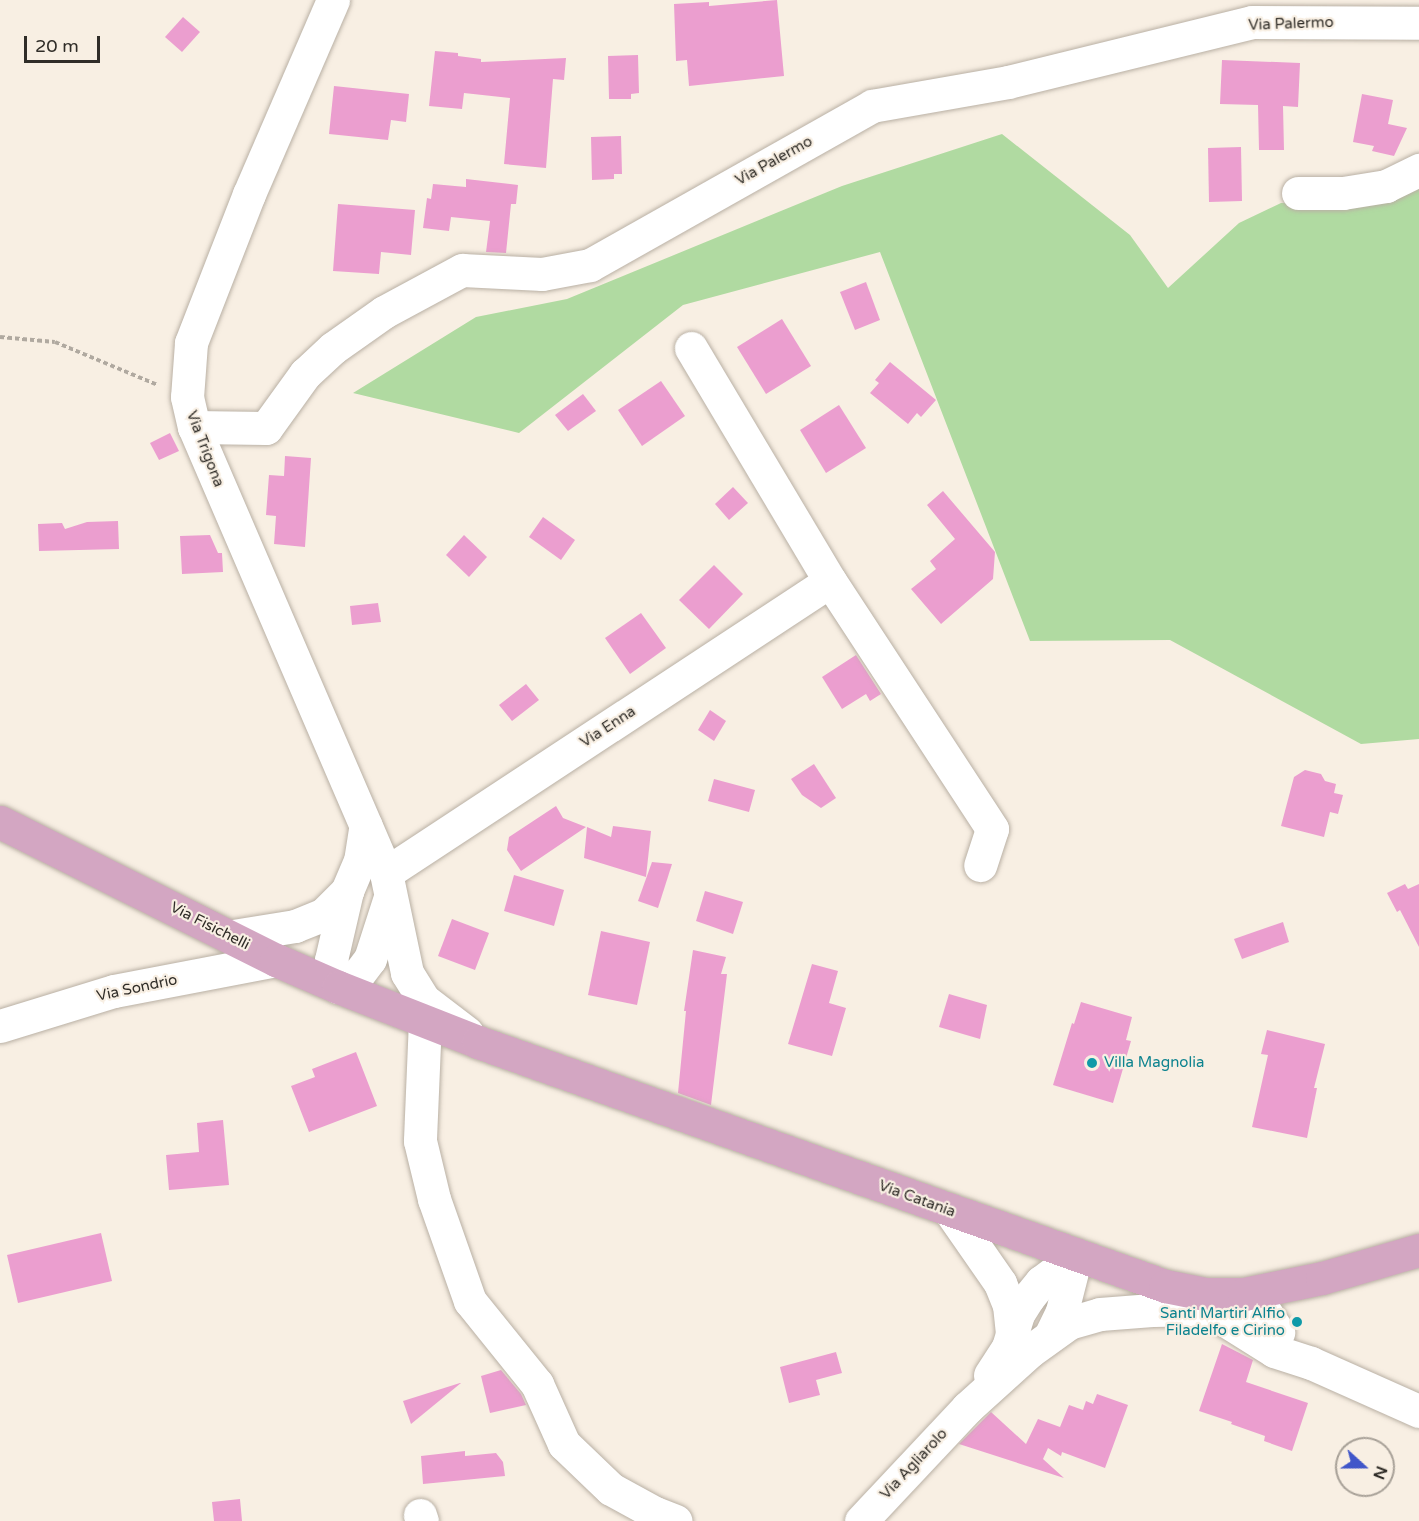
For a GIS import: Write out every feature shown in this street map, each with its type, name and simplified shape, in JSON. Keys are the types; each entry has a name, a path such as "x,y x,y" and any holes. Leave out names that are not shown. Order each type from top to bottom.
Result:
{"main road":[{"name":"Via Fisichelli","path":"0,822 233,936 276,960 338,987 425,1020"},
{"name":"Via Catania","path":"425,1020 478,1042 1076,1256 1168,1299 1205,1294 1244,1294 1288,1286 1419,1250"}],"street":[{"name":"Via Trigona","path":"333,0 249,194 191,343 190,412 389,883 407,973 423,1000 478,1042"},
{"name":"Via Palermo","path":"190,412 266,428 305,374 333,348 384,312 462,270 542,274 590,265 872,106 1008,82 1252,11 1419,23"},
{"path":"1298,193 1343,194 1386,186 1419,170"},
{"path":"691,348 830,581 992,829 980,865"},
{"name":"Via Enna","path":"389,883 830,581"},
{"path":"366,825 360,861 347,891 331,960 338,987 357,976 370,959 389,883"},
{"path":"233,936 295,926 324,914 347,891"},
{"name":"Via Sondrio","path":"0,1026 114,991 276,960"},
{"path":"425,1020 420,1141 434,1199 470,1301 537,1384 564,1444 611,1489 655,1513 676,1521"},
{"path":"950,1211 1000,1283 1009,1305 1012,1333"},
{"path":"967,1408 1000,1362 1028,1298 1041,1282 1076,1256"},
{"path":"1051,1334 1062,1311 1076,1256"},
{"path":"1276,1342 1275,1313 1288,1286"},
{"path":"1211,1309 1244,1294 1262,1307 1276,1342"},
{"path":"967,1408 1051,1334 1069,1323 1100,1314 1152,1310 1168,1299 1211,1309 1276,1342 1311,1363 1419,1412"},
{"path":"1168,1299 1276,1342"},
{"name":"Via Agliarolo","path":"861,1521 967,1408"}],"path":[{"path":"0,337 55,342 190,412"}],"green space":[{"path":"1002,134 1130,235 1168,288 1239,223 1281,203 1344,202 1419,183 1419,739 1361,744 1170,640 1030,641 880,252 683,305 519,433 353,393 476,317 567,299 842,186"}],"building":[{"path":"777,0 784,76 689,86 687,60 676,61 674,4 709,2 709,6"},
{"path":"183,17 200,32 182,52 165,37"},
{"path":"435,51 458,53 458,56 481,59 481,62 566,58 564,80 553,79 546,168 504,164 510,98 464,93 462,109 429,106"},
{"path":"638,55 639,93 631,94 631,99 609,99 608,56"},
{"path":"1222,60 1300,63 1298,107 1283,106 1284,150 1259,150 1258,105 1220,104"},
{"path":"334,86 409,94 406,122 391,120 388,140 329,134"},
{"path":"1362,94 1393,100 1388,124 1407,128 1394,156 1372,151 1374,146 1353,142"},
{"path":"621,136 622,174 614,174 614,179 592,180 591,137"},
{"path":"1241,147 1242,201 1209,202 1208,148"},
{"path":"466,179 518,185 516,204 511,204 506,253 486,252 490,221 451,217 449,231 423,228 427,198 431,199 433,184 466,187"},
{"path":"338,204 415,210 411,255 381,252 379,274 333,271"},
{"path":"866,282 880,320 855,330 840,292"},
{"path":"782,319 811,366 766,394 737,347"},
{"path":"890,362 936,400 921,417 917,413 908,424 870,393 879,383 875,380"},
{"path":"661,381 685,416 642,446 618,410"},
{"path":"583,394 596,411 568,431 555,415"},
{"path":"839,405 866,448 826,473 800,430"},
{"path":"170,433 179,451 159,460 150,443"},
{"path":"285,456 311,458 305,547 274,544 276,516 266,515 269,475 284,476"},
{"path":"733,487 748,503 729,520 715,504"},
{"path":"943,491 995,552 993,579 941,624 911,589 936,569 930,561 955,539 927,505"},
{"path":"543,517 575,540 561,560 529,537"},
{"path":"118,521 119,549 39,551 38,524 62,523 65,529 87,522"},
{"path":"210,535 218,553 222,553 223,572 182,574 180,536"},
{"path":"464,535 487,557 469,577 446,555"},
{"path":"714,565 743,594 709,629 679,600"},
{"path":"378,603 381,622 352,625 350,606"},
{"path":"641,613 666,648 630,674 605,638"},
{"path":"856,655 881,694 870,701 866,694 842,709 822,677"},
{"path":"526,684 539,700 512,721 499,705"},
{"path":"710,710 726,721 714,741 698,730"},
{"path":"814,764 836,798 821,808 802,795 791,779"},
{"path":"1305,770 1321,774 1325,781 1336,784 1334,793 1343,795 1338,814 1330,812 1324,837 1281,826 1294,777"},
{"path":"714,779 755,790 749,812 708,801"},
{"path":"556,806 563,818 586,827 521,871 507,850 509,837"},
{"path":"613,826 651,831 646,877 584,858 587,827 611,837"},
{"path":"652,862 672,864 658,908 638,901"},
{"path":"514,875 564,890 554,926 504,911"},
{"path":"1405,884 1408,889 1419,884 1419,947 1400,910 1397,912 1387,893"},
{"path":"705,891 743,902 733,934 696,921"},
{"path":"452,919 489,933 475,970 438,956"},
{"path":"1283,922 1289,942 1242,959 1234,939"},
{"path":"601,931 650,942 637,1005 588,995"},
{"path":"693,950 726,957 721,974 727,974 711,1105 678,1093 686,1011 684,1011"},
{"path":"812,964 838,971 829,1003 846,1008 832,1056 788,1044"},
{"path":"949,994 987,1005 980,1039 939,1027"},
{"name":"Villa Magnolia","path":"1081,1002 1132,1017 1126,1040 1131,1041 1113,1103 1053,1085 1072,1023 1074,1024"},
{"path":"1267,1030 1325,1044 1314,1088 1317,1088 1307,1138 1252,1127 1268,1055 1261,1054"},
{"path":"356,1052 377,1106 309,1132 291,1086 315,1077 312,1069"},
{"path":"223,1120 229,1185 169,1190 166,1155 199,1152 197,1123"},
{"path":"101,1233 112,1281 18,1303 7,1255"},
{"path":"1222,1344 1253,1360 1246,1382 1308,1403 1292,1451 1264,1441 1265,1436 1199,1411"},
{"path":"836,1352 842,1373 816,1380 820,1395 789,1403 780,1367"},
{"path":"501,1370 521,1394 526,1405 490,1413 481,1376"},
{"path":"461,1383 411,1424 403,1401"},
{"path":"1097,1394 1128,1405 1105,1468 1062,1452 1061,1456 1048,1448 1043,1459 1064,1478 959,1444 991,1412 1026,1444 1038,1419 1060,1427 1069,1405 1083,1410 1086,1401 1093,1404"},
{"path":"465,1451 465,1456 496,1453 503,1462 505,1476 423,1484 421,1456"},
{"path":"240,1499 242,1521 214,1521 212,1502"}],"place":[{"name":"Villa Magnolia","path":"1092,1063"},
{"name":"Santi Martiri Alfio Filadelfo e Cirino","path":"1297,1322"}]}
